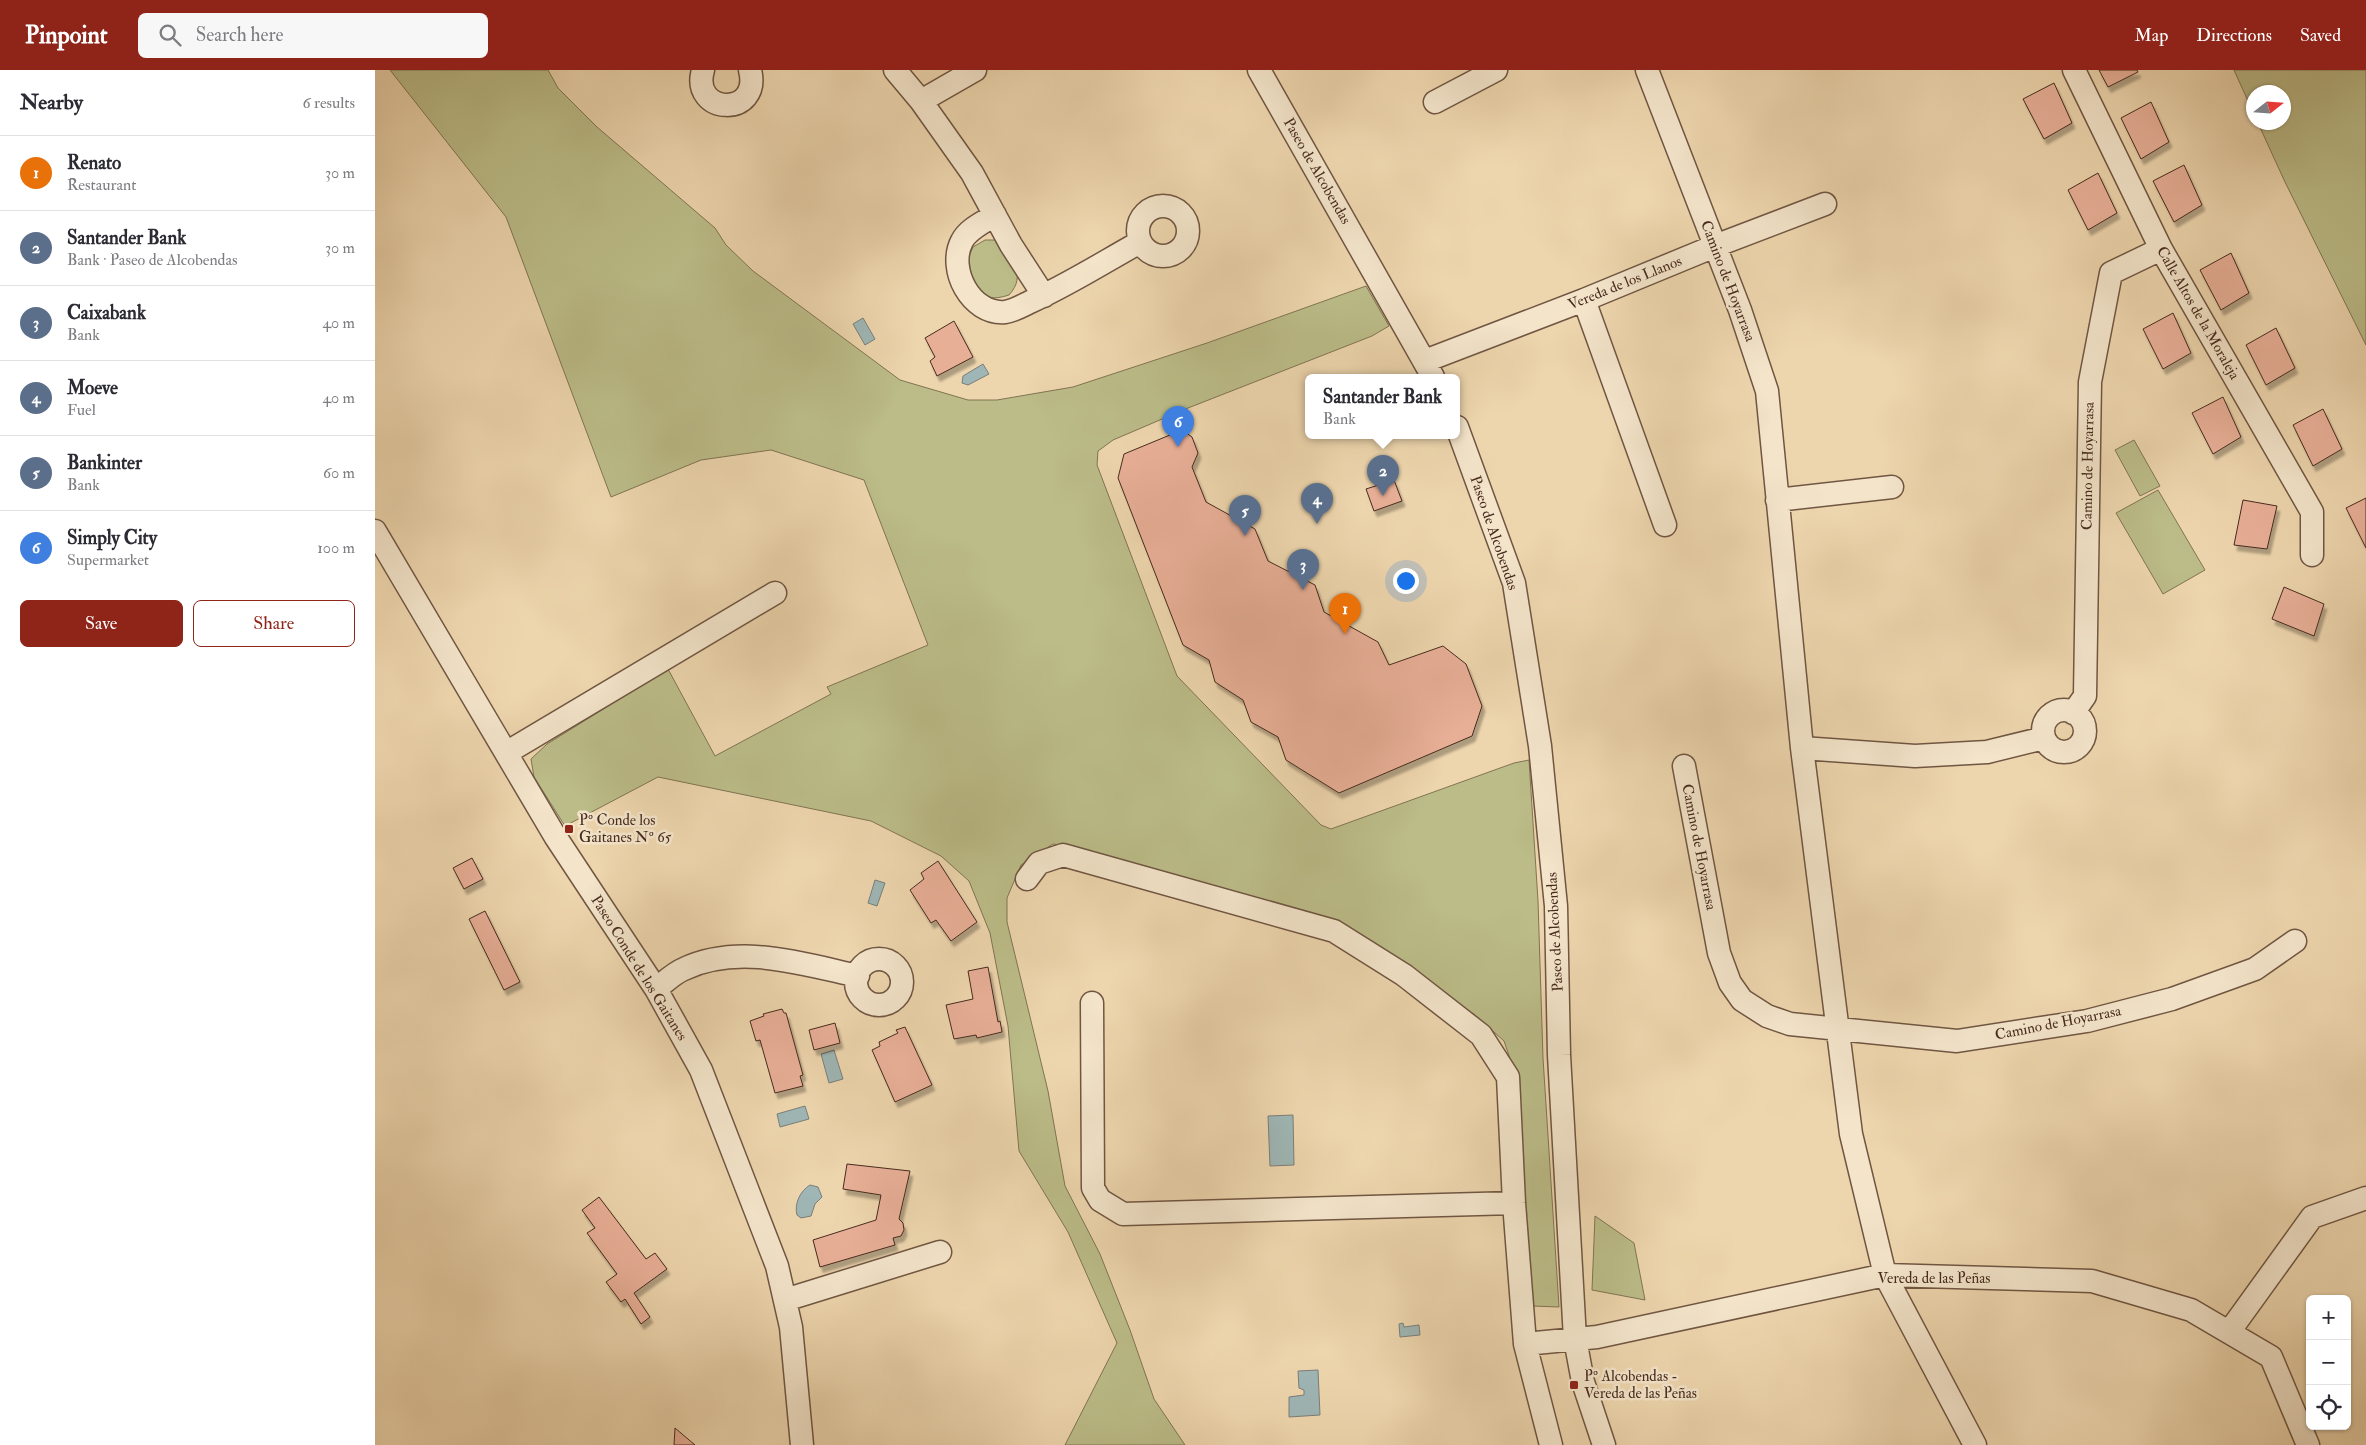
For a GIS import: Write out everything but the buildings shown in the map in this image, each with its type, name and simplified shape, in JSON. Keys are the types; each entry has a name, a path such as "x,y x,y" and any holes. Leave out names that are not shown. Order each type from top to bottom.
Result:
{"street":[{"path":"703,70 701,79 704,92 713,102 726,106 739,103 749,94 753,81 750,70"},
{"path":"895,70 921,101 972,173 1044,296"},
{"path":"921,101 975,70"},
{"name":"Paseo de Alcobendas","path":"1259,70 1429,369"},
{"path":"1435,102 1496,70"},
{"name":"Camino de Hoyarrasa","path":"1647,70 1740,310 1767,390 1802,748 1851,1134 1885,1275 1975,1445"},
{"name":"Calle Altos de la Moraleja","path":"2074,70 2161,249 2312,512 2312,555"},
{"name":"Vereda de los Llanos","path":"1429,369 1584,300 1715,246 1825,204"},
{"path":"995,215 968,233 962,239 958,251 958,269 970,297 981,307 993,312 1007,312 1044,296 1140,242"},
{"name":"Camino de Hoyarrasa","path":"2073,713 2085,696 2090,382 2111,274 2161,249"},
{"path":"1584,300 1665,524"},
{"name":"Paseo de Alcobendas","path":"1460,435 1513,583 1540,746 1556,906 1559,1055 1575,1339 1583,1382 1603,1445"},
{"path":"1777,500 1892,487"},
{"name":"Paseo Conde de los Gaitanes","path":"375,531 555,836 656,989 701,1070 777,1266 791,1327 802,1445"},
{"path":"506,753 775,593"},
{"path":"2065,710 2073,713 2079,717 2085,732 2078,747 2071,751 2055,750 2044,738 2043,730 2050,716 2065,710"},
{"path":"1802,748 1915,756 1987,752 2044,738"},
{"name":"Camino de Hoyarrasa","path":"1684,766 1719,953 1730,983 1742,1000 1767,1016 1790,1024 1957,1041 2087,1021 2172,999 2255,969 2295,941"},
{"path":"1027,880 1039,863 1063,855 1334,930 1404,974 1481,1035 1508,1077 1514,1203 1525,1344 1551,1445"},
{"path":"656,989 683,969 706,961 745,957 776,958 858,976"},
{"path":"1092,1003 1093,1188 1099,1200 1123,1214 1514,1203"},
{"path":"2229,1332 2312,1217 2366,1198"},
{"path":"785,1300 940,1252"},
{"name":"Vereda de las Peñas","path":"1525,1344 1597,1337 1885,1275 2092,1281 2191,1310 2271,1357 2307,1445"}],"green space":[{"path":"390,70 548,70 558,88 597,127 715,228 726,245 753,271 900,380 968,400 997,400 1073,387 1207,343 1366,286 1389,326 1372,336 1188,408 1113,440 1098,451 1097,465 1177,676 1321,825 1331,829 1514,763 1529,760 1538,901 1543,1058 1559,1307 1532,1306 1517,1079 1504,1041 1475,1015 1339,924 1077,848 1053,844 1021,865 1007,898 1007,922 1048,1091 1065,1186 1100,1254 1130,1330 1154,1399 1185,1445 1065,1445 1117,1343 1068,1232 1019,1151 1008,1026 990,933 969,881 941,856 871,821 658,777 565,826 534,777 531,759 547,744 668,669 715,756 831,694 827,687 928,645 864,480 771,450 701,460 611,497 506,217"},
{"path":"2234,70 2366,70 2366,345 2261,130 2291,130 2291,85 2246,85 2246,97"},
{"path":"985,240 997,240 1015,267 1017,280 1009,295 991,298 985,296 980,292 973,280 966,263 973,247"},
{"path":"2134,440 2160,486 2140,496 2115,450"},
{"path":"2158,490 2205,570 2163,594 2116,513"},
{"path":"1595,1216 1634,1243 1645,1300 1592,1290"}],"water":[{"path":"863,318 875,339 865,345 853,324"},
{"path":"983,364 989,374 968,385 962,383 963,376"},
{"path":"875,880 885,883 877,906 868,903"},
{"path":"834,1050 843,1079 829,1083 821,1054"},
{"path":"805,1106 809,1119 780,1127 777,1114"},
{"path":"1293,1115 1294,1165 1270,1166 1268,1116"},
{"path":"810,1185 818,1187 822,1197 815,1204 811,1216 801,1218 797,1215 796,1211 797,1202 803,1191"},
{"path":"1403,1323 1404,1327 1419,1325 1420,1335 1400,1337 1399,1324"},
{"path":"1318,1370 1320,1415 1289,1417 1289,1397 1304,1395 1304,1390 1299,1388 1298,1371"}],"place":[{"name":"Simply City","path":"1178,447"},
{"name":"Santander Bank","path":"1383,496"},
{"name":"Moeve","path":"1317,524"},
{"name":"Bankinter","path":"1245,536"},
{"name":"Caixabank","path":"1303,590"},
{"name":"Renato","path":"1345,634"},
{"name":"Pº Conde los Gaitanes Nº 65","path":"569,829"},
{"name":"Pº Alcobendas - Vereda de las Peñas","path":"1574,1385"}]}
